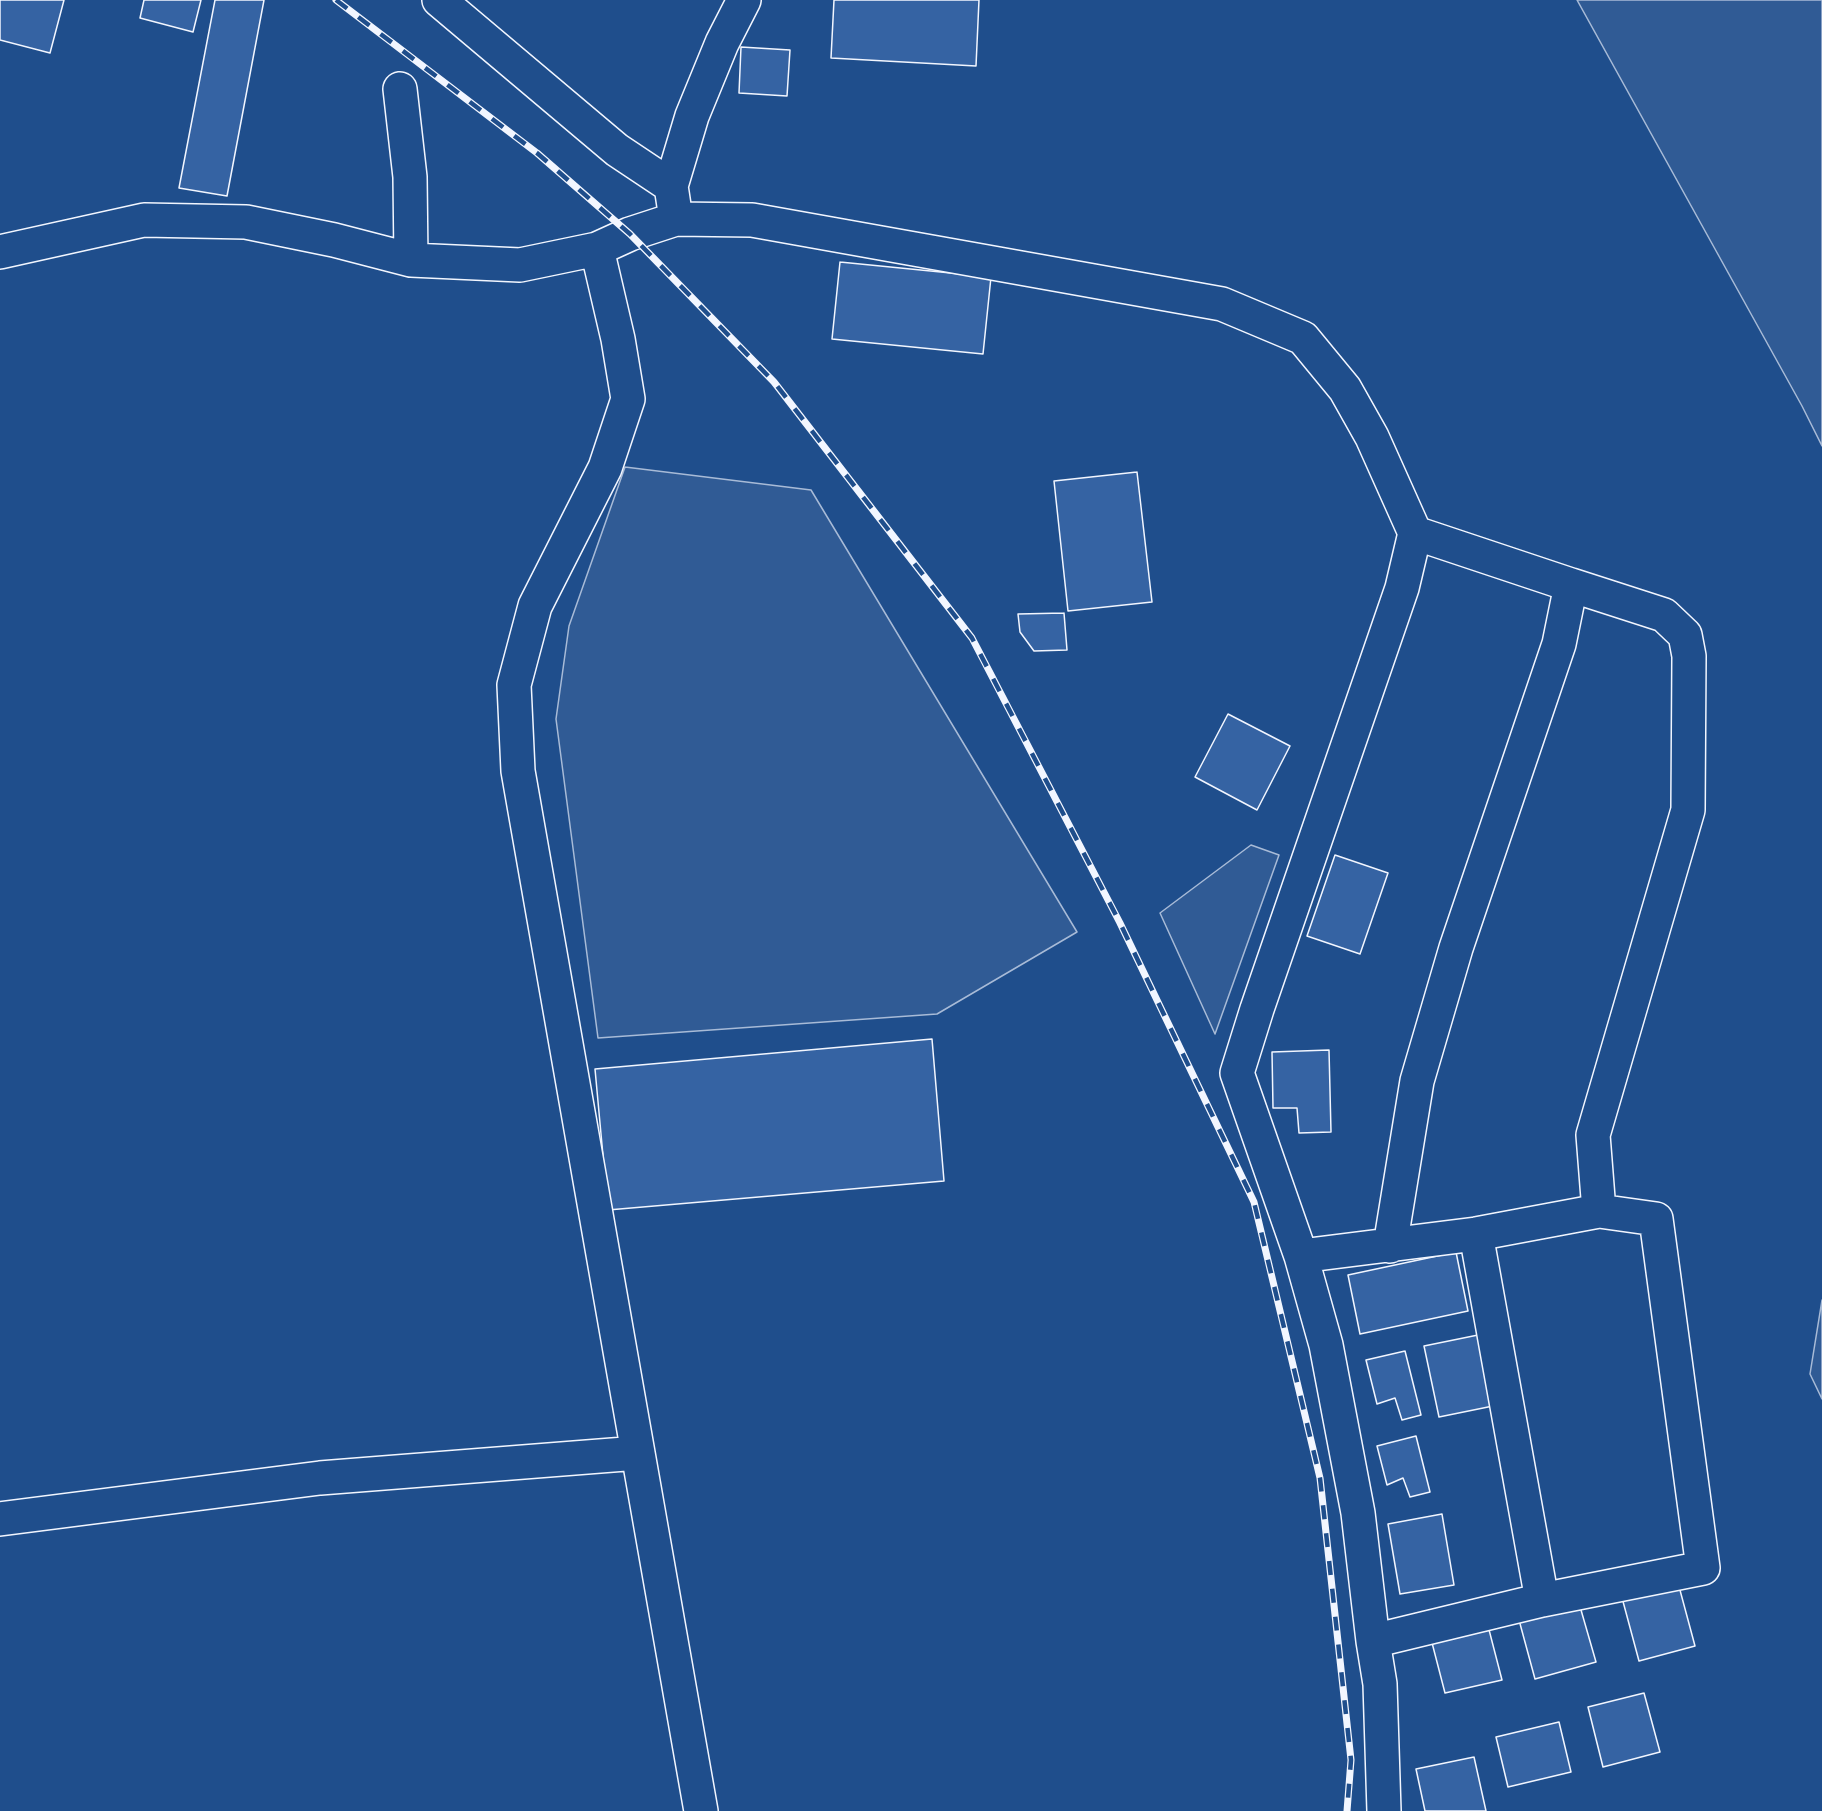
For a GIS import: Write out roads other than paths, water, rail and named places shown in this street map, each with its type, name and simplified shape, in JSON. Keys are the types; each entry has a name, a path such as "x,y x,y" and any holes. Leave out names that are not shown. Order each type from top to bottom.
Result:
{"street":[{"path":"439,0 617,150 671,186"},
{"path":"676,219 671,186 692,116 722,43 744,0"},
{"path":"400,89 410,177 411,260"},
{"path":"0,252 144,220 246,222 334,240 411,260 520,265 597,249 630,234 676,219 752,220 1222,304 1303,338 1346,388 1372,437 1415,533 1402,588 1257,1008 1237,1073 1301,1256 1326,1345 1358,1513 1380,1684 1384,1811"},
{"path":"597,249 618,339 628,399 604,468 535,606 514,685 518,771 701,1811"},
{"path":"1415,533 1664,615 1685,635 1689,656 1688,810 1593,1135 1599,1211"},
{"path":"1390,1246 1417,1081 1456,948 1558,644 1571,585"},
{"path":"1301,1256 1476,1234 1599,1211 1656,1219 1703,1568 1542,1600 1373,1641"},
{"path":"1476,1234 1542,1600"},
{"path":"0,1519 320,1478 639,1453"}],"railway":[{"path":"336,0 537,153 630,234 774,382 972,638 1120,923 1254,1202 1320,1478 1351,1760 1347,1811"}]}
